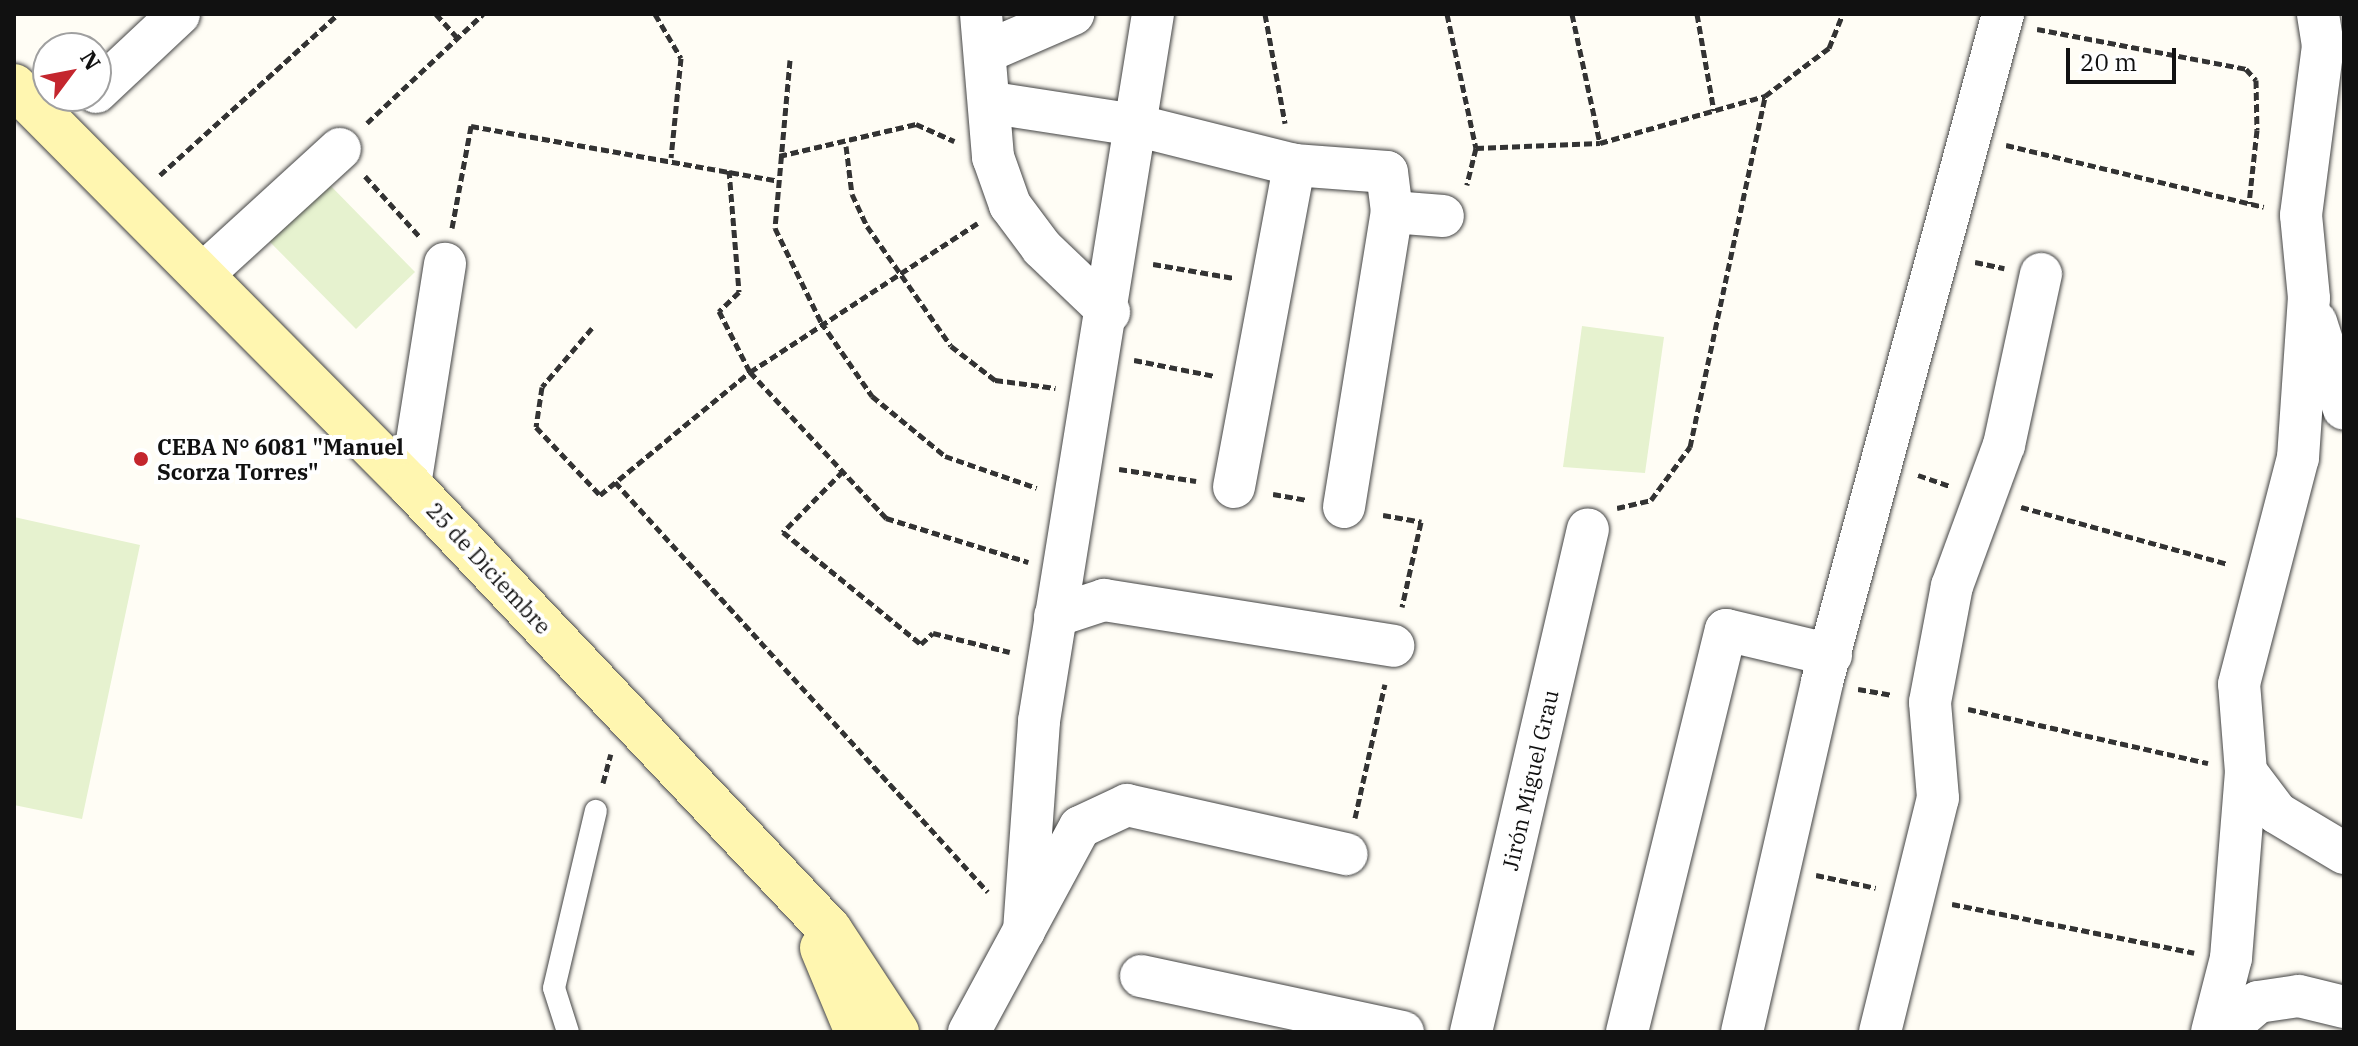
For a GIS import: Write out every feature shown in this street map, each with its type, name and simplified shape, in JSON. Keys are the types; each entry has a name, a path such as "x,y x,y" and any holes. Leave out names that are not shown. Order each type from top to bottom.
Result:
{"street":[{"path":"112,77 179,14"},
{"path":"1073,14 984,33 993,103 993,157 1010,205 1042,248 1109,312"},
{"path":"1024,931 1048,661 1109,312 1153,14"},
{"path":"2212,1032 2231,958 2246,772 2239,684 2298,458 2309,298 2301,215 2323,46 2318,14"},
{"path":"1742,1032 1826,669 2002,18"},
{"name":"25 de Diciembre","path":"14,86 133,200 410,485 788,887 861,969 897,1032"},
{"path":"993,103 1135,125 1294,165 1387,172 1392,212 1344,507"},
{"path":"60,127 75,112"},
{"path":"204,273 340,149"},
{"path":"1234,487 1294,165"},
{"path":"1392,212 1443,216"},
{"path":"410,485 445,264"},
{"path":"1880,1032 1938,798 1930,702 1952,586 2004,445 2041,274"},
{"path":"2309,298 2344,409"},
{"name":"Jirón Miguel Grau","path":"1471,1032 1588,529"},
{"path":"1055,616 1104,600 1393,646"},
{"path":"1627,1032 1726,630 1826,669"},
{"path":"2246,772 2277,813 2344,853"},
{"path":"969,1032 1080,827 1127,805 1347,854"},
{"path":"788,887 857,1032"},
{"path":"1141,976 1403,1032"},
{"path":"2223,1032 2258,1002 2299,996 2344,1007"}],"lane":[{"path":"568,1032 554,988 596,811"}],"path":[{"path":"133,200 338,14"},
{"path":"436,14 457,37"},
{"path":"445,264 340,149 483,14"},
{"path":"655,14 681,58 671,158"},
{"path":"1265,14 1294,165"},
{"path":"1443,216 1445,198 1466,190 1476,148 1447,14"},
{"path":"1572,14 1600,143"},
{"path":"1697,14 1714,111"},
{"path":"1476,148 1600,143 1765,96 1829,48 1843,14"},
{"path":"2002,18 2246,69 2256,80 2257,130 2249,204"},
{"path":"790,60 775,180 775,228 821,322 872,396 945,456 1076,499"},
{"path":"1588,529 1620,506 1651,500 1690,447 1765,96"},
{"path":"779,156 846,146 916,124 993,157"},
{"path":"445,264 471,126 671,158 775,180"},
{"path":"1970,136 2301,215"},
{"path":"846,146 852,194 894,274 951,346 995,380 1099,371 1253,383"},
{"path":"729,170 739,292 719,311 750,372 886,518 1063,571"},
{"path":"592,328 542,387 536,427 600,495 750,372 894,274 1010,205"},
{"path":"1936,255 2041,274"},
{"path":"1116,257 1272,284"},
{"path":"1880,462 1984,498 2228,560 2225,584 2263,584"},
{"path":"843,471 783,532 921,644 933,633 1048,661"},
{"path":"615,482 1024,931"},
{"path":"1826,669 1930,702 2246,772"},
{"path":"596,811 622,710"},
{"path":"1779,867 2231,958"}],"green space":[{"path":"325,180 415,272 356,329 266,238"},
{"path":"1582,326 1664,337 1645,473 1563,467"},
{"path":"14,517 140,545 82,819 14,805"}],"place":[{"name":"CEBA N° 6081 \"Manuel Scorza Torres\"","path":"141,459"}]}
